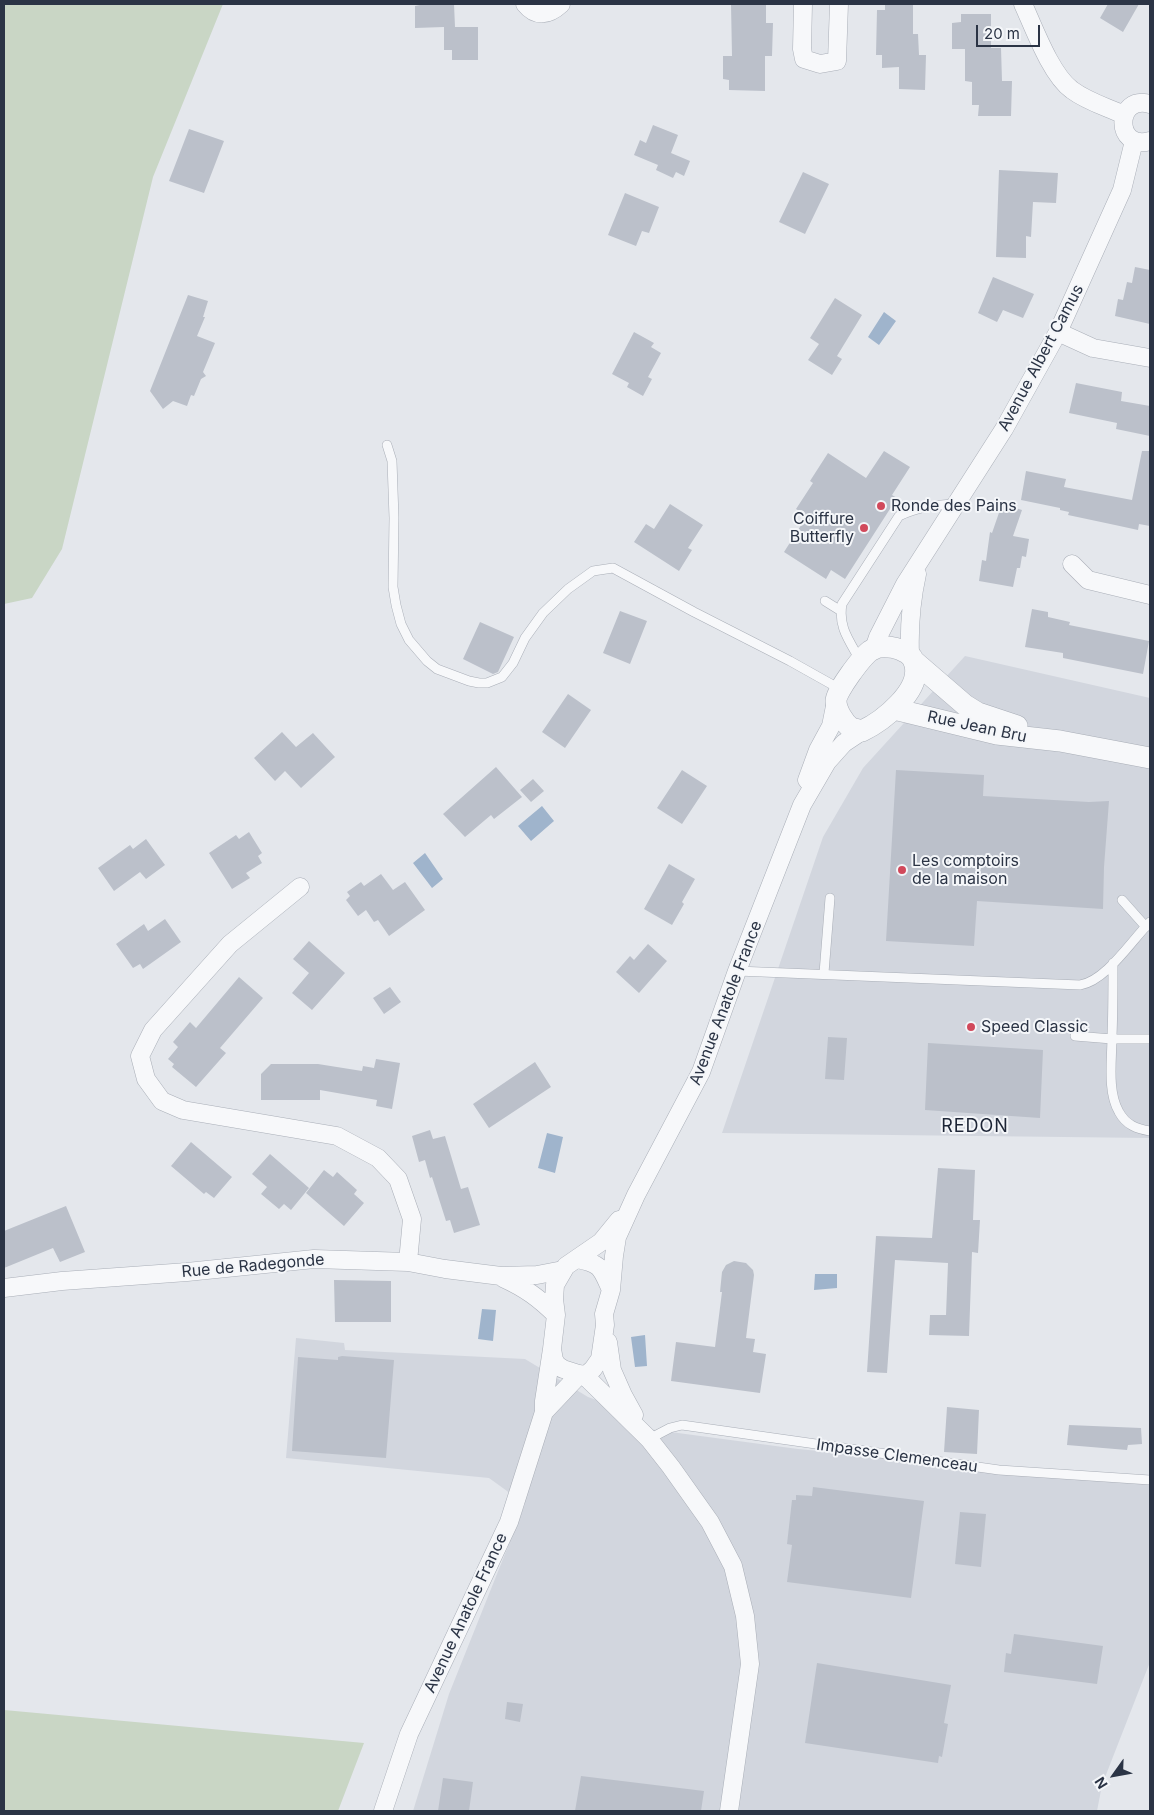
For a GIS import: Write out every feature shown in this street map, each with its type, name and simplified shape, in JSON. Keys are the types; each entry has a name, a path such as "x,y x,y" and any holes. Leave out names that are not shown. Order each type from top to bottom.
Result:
{"street":[{"path":"525,4 530,10 543,14 554,11 561,4"},
{"path":"803,4 802,49 804,59 820,64 837,61 839,4"},
{"path":"1023,4 1048,58 1062,80 1072,90 1124,115 1136,104 1150,104"},
{"name":"Avenue Albert Camus","path":"868,655 905,584 1004,429 1058,332 1142,141 1129,138 1123,127 1124,115"},
{"path":"1058,332 1093,348 1150,358"},
{"name":"Avenue Albert Camus","path":"912,658 909,628 919,562"},
{"path":"1072,564 1088,580 1150,595"},
{"path":"894,647 912,658 917,673 915,679 894,709 873,726 862,731 851,728 841,716 838,695 868,655 894,647"},
{"name":"Rue Jean Bru","path":"912,658 965,705 978,713 1060,741"},
{"name":"Avenue Anatole France","path":"802,805 808,778 818,750 831,726 838,695"},
{"name":"Rue Jean Bru","path":"894,709 997,734 1060,741 1150,758"},
{"name":"Avenue Anatole France","path":"544,1412 582,1375 593,1369 600,1359 605,1325 604,1314 611,1290 614,1256 618,1238 636,1195 701,1072 737,971 802,805 827,762 844,743 862,731"},
{"path":"300,886 230,944 153,1030 140,1056 146,1079 162,1101 183,1110 337,1136 378,1158 398,1179 412,1219 408,1262"},
{"name":"Avenue Anatole France","path":"383,1811 409,1734 509,1522 544,1412 556,1315 555,1285 563,1270 608,1235 636,1195"},
{"name":"Rue de Radegonde","path":"4,1288 62,1281 187,1272 314,1259 408,1262 501,1276 538,1275 563,1270"},
{"path":"577,1259 593,1262 597,1265 603,1271 611,1290"},
{"name":"Rue de Radegonde","path":"501,1276 538,1297 556,1315"},
{"path":"605,1325 612,1370 622,1396 649,1439 710,1522 734,1566 745,1616 750,1664 729,1811"},
{"path":"552,1349 557,1365 582,1375 649,1439"}],"lane":[{"path":"387,446 392,461 394,518 393,587 396,605 408,640 437,669 469,681 480,683 486,683 502,677 513,663 526,638 543,613 562,595 593,571 613,568 790,661 838,695"},
{"path":"868,655 842,627 842,604 899,516 909,511 933,505 955,504"},
{"path":"825,601 841,611"},
{"path":"824,973 830,898"},
{"path":"737,971 1087,984 1100,977 1148,924 1122,900"},
{"path":"1113,963 1111,1072 1114,1098 1118,1111 1126,1123 1139,1130 1150,1131"},
{"path":"1075,1036 1112,1039 1150,1039"},
{"name":"Impasse Clemenceau","path":"649,1439 670,1428 682,1425 999,1470 1150,1480"}],"shaded area":[{"path":"965,656 1150,698 1150,1138 722,1133 823,837 863,768"},
{"path":"296,1338 344,1343 345,1350 525,1359 588,1397 602,1402 648,1429 798,1449 1150,1483 1150,1662 1102,1785 1097,1811 413,1811 449,1694 525,1504 489,1478 286,1458"}],"green space":[{"path":"4,4 223,4 153,177 62,549 32,598 4,604"},
{"path":"4,1710 364,1743 338,1811 4,1811"}],"water":[{"path":"884,312 896,321 879,345 868,337"},
{"path":"542,806 554,821 531,841 518,826"},
{"path":"425,853 443,879 432,888 413,863"},
{"path":"547,1133 563,1137 555,1173 538,1168"},
{"path":"815,1274 837,1274 837,1288 814,1290"},
{"path":"482,1309 496,1310 493,1341 478,1339"},
{"path":"645,1335 647,1366 635,1367 631,1337"}],"building":[{"path":"420,4 454,4 455,27 478,27 478,60 452,60 452,50 444,50 444,27 415,28 415,6"},
{"path":"731,4 766,4 766,23 773,23 772,56 765,56 765,91 729,90 729,80 723,79 723,56 732,56"},
{"path":"885,4 913,4 913,34 918,34 919,55 926,55 925,90 899,89 899,67 882,68 882,55 876,55 877,10 885,10"},
{"path":"1108,4 1139,4 1123,32 1100,18"},
{"path":"961,14 991,14 991,48 1001,48 1002,81 1012,81 1011,116 978,116 979,105 972,105 972,82 965,81 965,49 952,49 952,23 961,22"},
{"path":"653,125 678,135 671,153 690,161 684,176 676,172 673,178 656,170 658,165 634,155 640,140 646,143"},
{"path":"189,129 224,141 204,193 169,181"},
{"path":"999,170 1058,173 1056,203 1033,202 1031,237 1026,236 1026,258 996,257"},
{"path":"803,172 829,184 805,234 779,222"},
{"path":"625,193 659,207 649,233 642,231 636,246 608,235"},
{"path":"1135,267 1150,270 1150,324 1115,316 1118,299 1123,300 1127,282 1132,283"},
{"path":"993,277 1034,294 1023,318 1003,310 997,322 978,313"},
{"path":"188,295 208,301 203,317 205,317 197,336 215,343 203,372 206,376 201,379 194,396 191,395 187,406 173,401 163,409 150,391"},
{"path":"835,298 862,315 837,356 842,359 832,375 808,360 819,344 810,338"},
{"path":"634,332 654,343 651,347 661,353 648,377 652,379 643,396 627,387 629,383 612,374"},
{"path":"1076,383 1122,392 1121,401 1150,406 1150,436 1116,429 1117,423 1069,413"},
{"path":"884,451 910,467 892,495 897,498 845,579 831,570 826,579 784,552 807,516 796,509 813,483 810,481 828,453 866,478"},
{"path":"1142,451 1150,451 1150,526 1139,524 1138,530 1068,515 1069,512 1060,510 1060,508 1021,500 1026,471 1066,479 1064,487 1132,500"},
{"path":"670,504 703,525 688,548 692,550 679,571 634,542 646,524 654,529"},
{"path":"1002,504 1022,510 1013,536 1029,539 1026,557 1022,556 1013,587 979,581 982,560 986,561 990,532 992,533"},
{"path":"1032,609 1048,612 1048,617 1070,622 1069,625 1149,641 1143,674 1063,658 1063,653 1025,647"},
{"path":"620,611 647,621 630,664 603,653"},
{"path":"480,622 514,637 498,672 493,674 463,659"},
{"path":"568,694 591,710 565,748 542,732"},
{"path":"282,732 296,747 313,733 335,757 301,788 285,771 275,781 254,758"},
{"path":"496,767 522,797 494,819 491,815 465,837 443,814"},
{"path":"682,770 707,786 682,824 657,808"},
{"path":"896,770 984,775 983,796 1089,802 1109,801 1103,909 977,901 974,946 886,941"},
{"path":"533,779 544,791 531,802 520,790"},
{"path":"249,832 262,853 258,856 262,863 246,873 250,878 232,889 209,853 236,835 239,839"},
{"path":"146,839 165,865 146,879 140,872 114,891 98,868 130,845 133,849"},
{"path":"669,864 695,879 672,925 644,909"},
{"path":"381,874 393,890 405,882 425,910 389,936 378,920 374,922 366,910 358,916 346,900 350,896 347,892 361,882 364,886"},
{"path":"165,919 181,942 143,969 140,964 133,968 116,944 144,924 148,931"},
{"path":"309,941 345,973 312,1010 292,993 309,973 293,959"},
{"path":"648,944 667,961 639,993 616,972 630,956 634,960"},
{"path":"239,977 263,998 220,1048 226,1053 196,1087 172,1067 174,1064 168,1059 178,1047 173,1042 190,1022 196,1028"},
{"path":"390,987 401,1002 384,1014 373,998"},
{"path":"828,1037 847,1038 844,1080 825,1079"},
{"path":"928,1043 1043,1050 1040,1118 925,1110"},
{"path":"376,1059 400,1063 392,1109 376,1106 377,1100 320,1090 320,1100 261,1100 261,1074 271,1064 318,1064 362,1071 363,1066 374,1068"},
{"path":"535,1062 551,1087 489,1128 473,1104"},
{"path":"430,1130 433,1139 445,1136 461,1189 468,1187 480,1225 454,1233 450,1220 446,1221 432,1177 430,1178 425,1160 419,1162 412,1136"},
{"path":"191,1142 232,1177 214,1198 206,1192 204,1194 171,1166"},
{"path":"270,1154 309,1188 291,1210 284,1204 279,1209 261,1194 267,1187 252,1174"},
{"path":"938,1168 975,1170 973,1220 980,1220 978,1253 972,1252 969,1336 929,1335 930,1315 946,1315 948,1263 895,1260 887,1373 867,1372 876,1236 932,1238"},
{"path":"324,1170 333,1177 337,1172 357,1190 354,1194 364,1203 344,1226 306,1193"},
{"path":"66,1206 85,1252 60,1262 53,1248 4,1268 4,1231"},
{"path":"734,1261 746,1263 753,1270 754,1275 746,1338 755,1339 753,1352 766,1354 760,1393 671,1381 676,1342 715,1347 722,1292 720,1292 722,1272 726,1265"},
{"path":"334,1280 391,1281 391,1322 335,1322"},
{"path":"298,1357 338,1360 338,1357 394,1360 386,1458 292,1451"},
{"path":"947,1407 979,1410 977,1454 944,1452"},
{"path":"1069,1425 1141,1428 1142,1444 1128,1445 1127,1450 1067,1445"},
{"path":"813,1487 924,1501 911,1598 787,1582 792,1545 787,1544 792,1500 796,1500 796,1495 812,1496"},
{"path":"960,1512 986,1514 981,1567 955,1564"},
{"path":"1014,1634 1103,1646 1097,1684 1004,1672 1006,1653 1011,1654"},
{"path":"817,1663 951,1685 944,1723 948,1724 942,1757 939,1756 938,1763 805,1743"},
{"path":"507,1702 523,1704 520,1722 505,1719"},
{"path":"581,1776 704,1791 701,1811 575,1811"},
{"path":"443,1778 473,1782 469,1811 438,1811"}],"place":[{"name":"Ronde des Pains","path":"881,506"},
{"name":"Coiffure Butterfly","path":"864,528"},
{"name":"Les comptoirs de la maison","path":"902,870"},
{"name":"Speed Classic","path":"971,1027"}],"district":[{"name":"REDON","path":"975,1127"}]}
